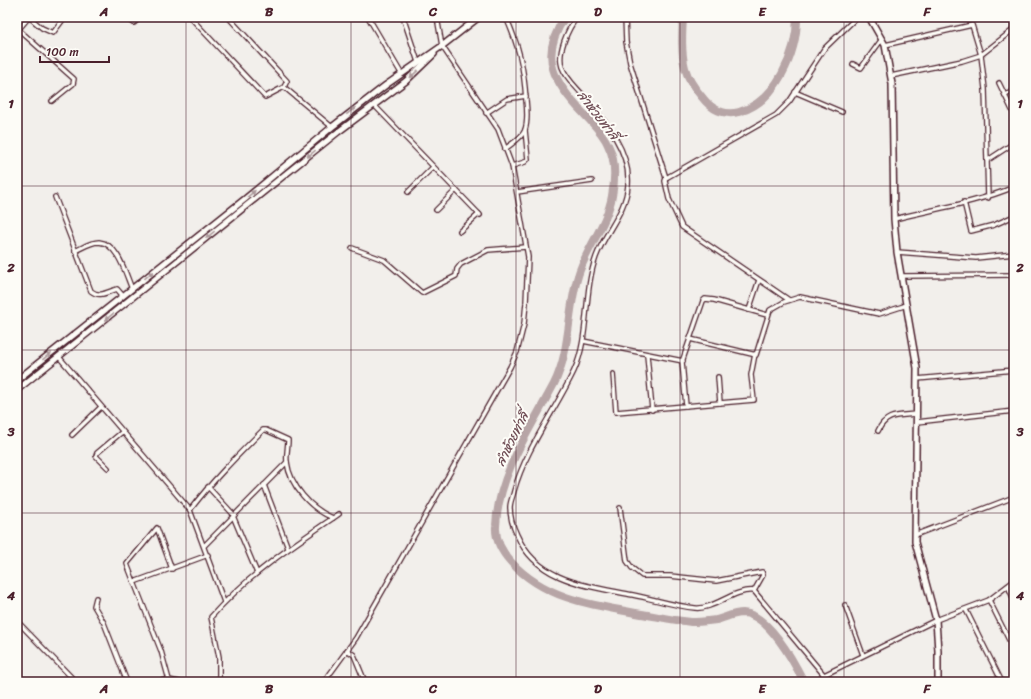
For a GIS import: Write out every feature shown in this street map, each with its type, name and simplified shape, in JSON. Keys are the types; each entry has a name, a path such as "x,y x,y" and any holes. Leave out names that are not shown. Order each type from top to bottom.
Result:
{"main road":[{"path":"17,380 332,127 401,73 442,46 479,17"},
{"path":"869,17 885,45 891,76 894,219 897,252 917,368 915,535 917,553 936,620 938,682"},
{"path":"17,390 338,132 406,81 442,46"}],"street":[{"path":"52,101 73,84 74,79 18,30 29,17 42,28 52,33 65,17"},
{"path":"126,17 134,23 141,17"},
{"path":"190,17 265,97 284,87 287,81 228,17"},
{"path":"368,17 401,73"},
{"path":"403,17 418,62"},
{"path":"324,682 356,638 510,367 517,352 524,324 528,257 512,166 498,129 442,46 437,17"},
{"path":"506,17 518,44 524,71 527,116 525,130 528,159 525,162 512,166"},
{"path":"578,17 563,46 561,57 562,68 570,81 598,113 612,134 626,160 628,186 624,204 596,257 587,299 582,341 575,370 518,478 510,507 514,529 522,548 534,562 552,574 580,584 692,608 699,608 738,593 754,591"},
{"path":"625,17 626,42 630,64 666,178 665,181 669,199 682,227 789,300"},
{"path":"666,178 776,115 784,108 824,49 857,17"},
{"path":"885,45 972,25 981,55 985,89 988,198"},
{"path":"891,76 962,61 981,55 1014,29"},
{"path":"853,64 862,68 882,39"},
{"path":"999,83 1014,114"},
{"path":"284,87 332,127"},
{"path":"1005,95 1014,91"},
{"path":"795,92 842,112"},
{"path":"486,113 507,99 526,96"},
{"path":"374,105 479,214 460,231"},
{"path":"505,149 521,136 525,130"},
{"path":"988,160 1014,143"},
{"path":"408,192 434,167"},
{"path":"517,192 592,181"},
{"path":"894,219 964,202 988,198 1014,187"},
{"path":"436,210 456,190"},
{"path":"55,197 91,291 95,294 103,294 116,289 123,296"},
{"path":"964,202 972,231 994,225 1014,216"},
{"path":"75,251 92,243 99,242 110,247 116,253 132,289"},
{"path":"352,248 384,260 422,293 456,276 457,269 461,264 488,250 526,247"},
{"path":"897,252 976,258 1014,254"},
{"path":"901,276 1014,275"},
{"path":"749,310 759,280"},
{"path":"613,374 616,412 754,400 751,375 755,354 756,355 767,315 773,308 789,300 800,297 879,314 907,305"},
{"path":"686,406 683,361 701,304 705,299 714,300 767,315"},
{"path":"690,339 755,354"},
{"path":"582,341 683,361"},
{"path":"647,354 652,410"},
{"path":"59,357 101,408 190,510 208,555 224,602"},
{"path":"917,379 1014,370"},
{"path":"718,377 720,403"},
{"path":"72,435 101,408"},
{"path":"917,422 1014,411"},
{"path":"878,431 882,422 887,418 917,414"},
{"path":"190,510 208,488 263,430 266,430 288,440 287,462 290,474 298,491 311,504 333,518"},
{"path":"108,468 96,456 97,453 122,432"},
{"path":"204,546 287,462"},
{"path":"264,485 288,548"},
{"path":"208,488 234,516 257,573"},
{"path":"915,535 1014,497"},
{"path":"620,508 627,561 640,576 670,576 716,581 762,572 763,575 754,591"},
{"path":"219,682 219,657 211,617 224,602 288,548 339,514"},
{"path":"169,680 161,651 128,564 157,528 172,568"},
{"path":"134,582 208,555"},
{"path":"815,682 822,676 936,620 990,600 1014,581"},
{"path":"1008,586 1014,600"},
{"path":"754,591 822,676"},
{"path":"96,598 94,606 104,623 127,682"},
{"path":"990,600 1014,650"},
{"path":"845,605 864,655"},
{"path":"966,610 1002,682"},
{"path":"17,621 76,682"},
{"path":"347,650 354,655 365,682"},
{"path":"150,682 169,680 179,682"}],"waterway":[{"name":"ลำห้วยท่าลี่","path":"565,17 557,31 552,45 551,57 553,69 558,80 573,103 598,129 611,151 614,164 613,190 606,217 586,256 578,276 572,303 566,344 559,371 554,384 517,452 503,488 498,507 496,526 498,541 502,550 511,562 538,584 553,592 585,603 691,622 716,620 739,613 752,615 762,621 779,640 804,682"},
{"name":"ลำห้วยท่าลี่","path":"683,17 683,56 688,76 697,91 709,105 728,113 739,112 752,107 764,98 774,87 782,74 793,46 797,17"}]}
